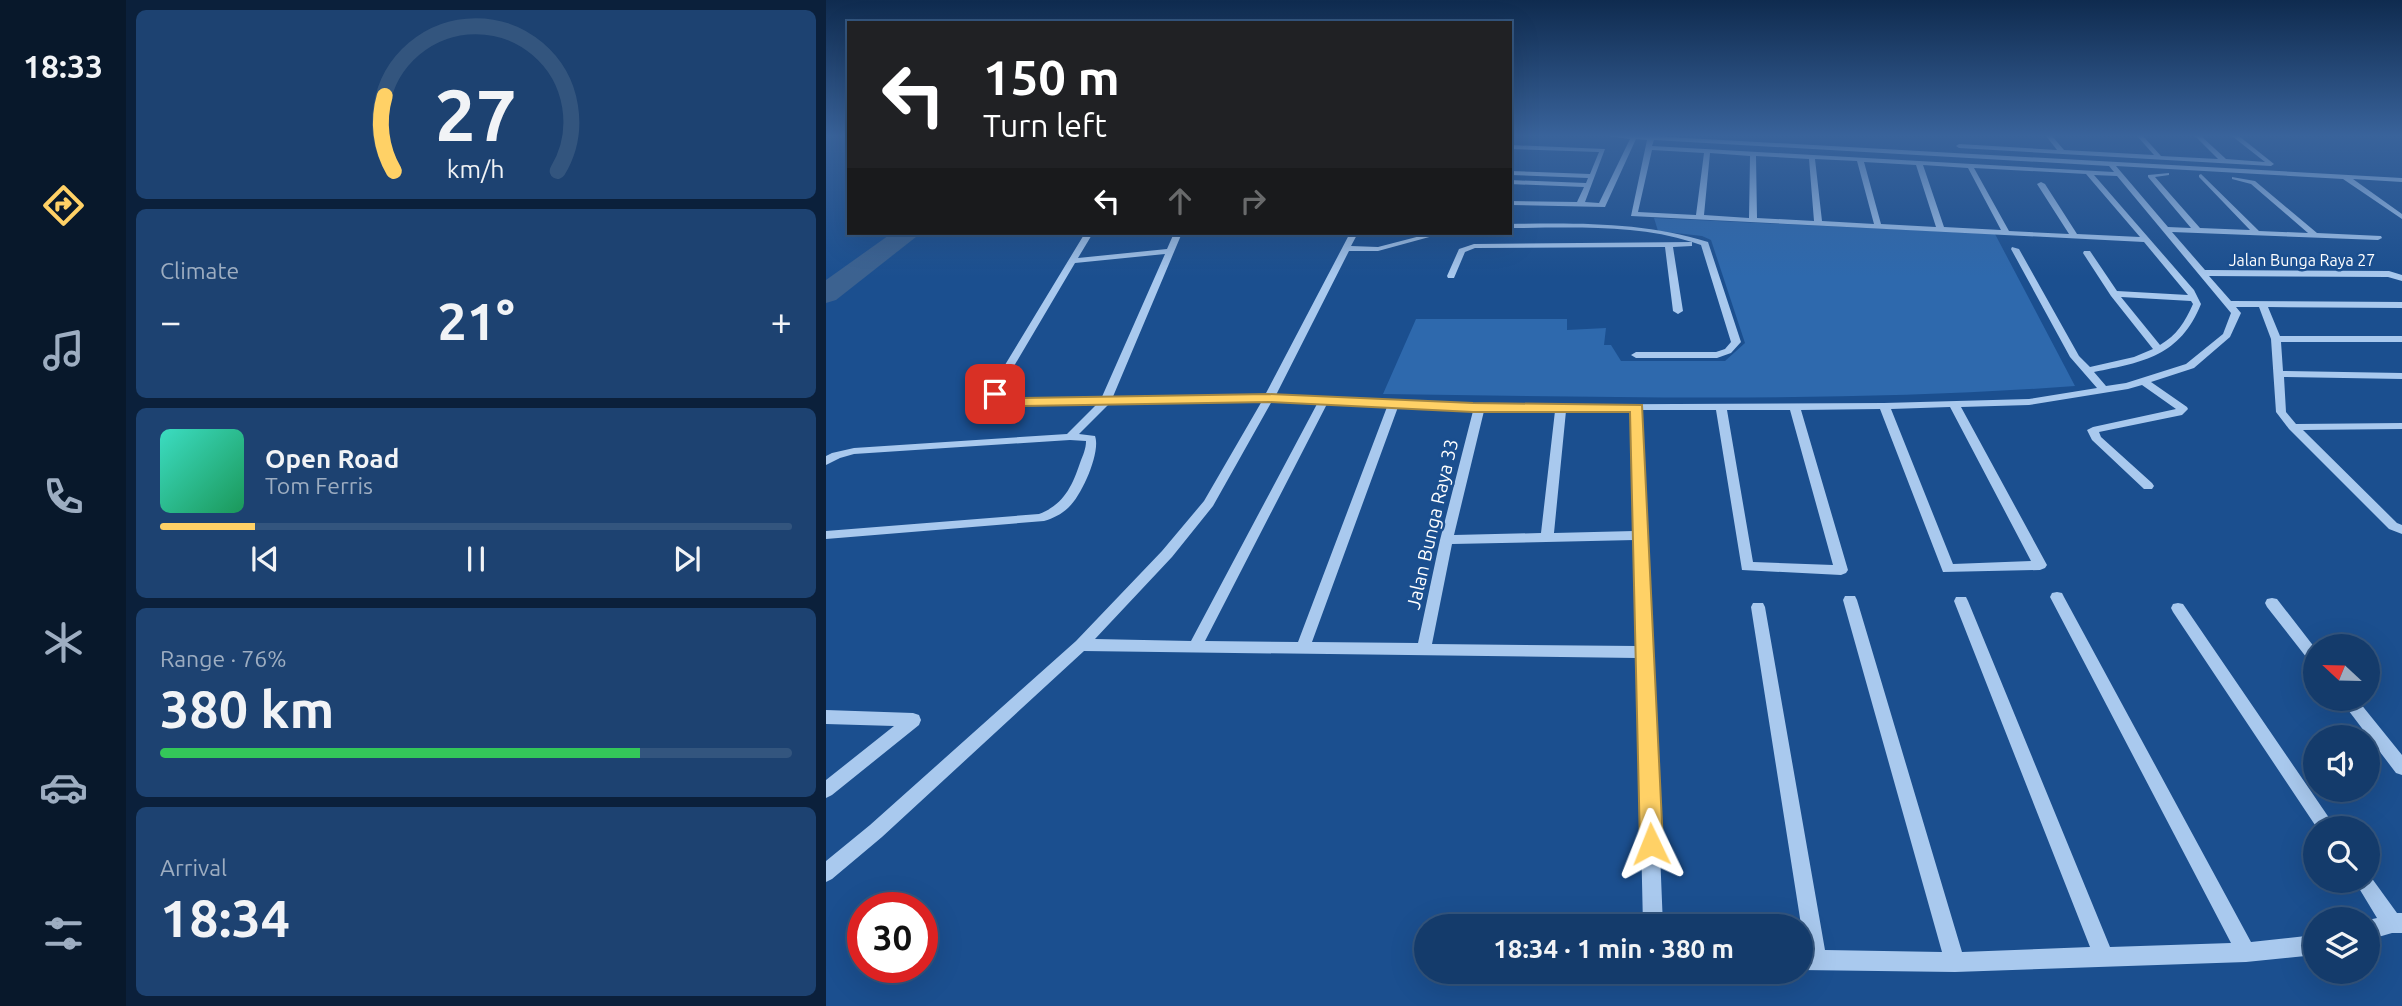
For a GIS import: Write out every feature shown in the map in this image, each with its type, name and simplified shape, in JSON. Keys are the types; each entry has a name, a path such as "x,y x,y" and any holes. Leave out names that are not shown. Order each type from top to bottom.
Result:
{"street":[{"path":"1535,183 1588,185 1581,202"},
{"path":"1512,197 1602,205 1612,183"},
{"path":"1641,183 1634,214 2146,240"},
{"path":"1700,218 1704,183"},
{"path":"1753,183 1753,220"},
{"path":"1814,183 1818,223"},
{"path":"1866,183 1878,226"},
{"path":"1926,183 1941,229"},
{"path":"1979,183 2007,233"},
{"path":"2087,371 2132,361 2159,350 2181,336 2192,321 2197,304 2097,183"},
{"path":"1088,235 999,383 995,394 1005,400 1105,402 1269,398 1479,408 1796,407 2029,402 2104,390 2190,366 2227,335 2236,313 2126,183"},
{"path":"2156,183 2197,230"},
{"path":"2208,183 2257,233"},
{"path":"2252,183 2315,235"},
{"path":"2353,183 2402,217"},
{"path":"2041,184 2074,236"},
{"path":"1512,203 1581,202"},
{"path":"1512,226 1601,227 1682,237 1705,244"},
{"path":"2164,229 2378,238"},
{"path":"1070,438 1105,402 1177,235"},
{"path":"826,873 1081,645 1167,554 1209,503 1269,398 1353,235"},
{"path":"1346,248 1378,249 1432,235"},
{"path":"1451,276 1462,251 1474,246 1705,244"},
{"path":"1636,355 1717,355 1728,351 1737,342 1705,244"},
{"path":"1669,245 1678,312"},
{"path":"2015,248 2075,357 2104,390"},
{"path":"1072,261 1170,251"},
{"path":"2087,253 2114,294 2159,350"},
{"name":"Jalan Bunga Raya 27","path":"2202,273 2389,274 2402,278"},
{"path":"2114,294 2194,298"},
{"path":"2228,304 2402,305"},
{"path":"2263,305 2276,339 2281,412 2292,428 2393,526 2402,530"},
{"path":"2276,339 2402,339"},
{"path":"2279,374 2402,376"},
{"path":"2143,381 2183,410 2093,430 2096,438 2148,486"},
{"path":"1195,647 1323,402"},
{"path":"1303,648 1394,402"},
{"path":"1884,406 1948,569 2040,565 1954,404"},
{"path":"1721,407 1747,567 1841,570 1796,407"},
{"name":"Jalan Bunga Raya 33","path":"1424,649 1446,540 1479,408"},
{"path":"1547,537 1561,408"},
{"path":"1637,408 1654,914"},
{"path":"2292,428 2402,426"},
{"path":"826,535 1040,518 1059,513 1072,498 1092,446 1091,438 1070,438 854,451 831,458"},
{"path":"1446,540 1641,535"},
{"path":"2057,597 2246,952"},
{"path":"1850,600 1955,962"},
{"path":"1961,601 2104,957"},
{"path":"2272,603 2303,643"},
{"path":"1758,607 1802,914"},
{"path":"2178,608 2319,816"},
{"path":"1081,645 1645,652"},
{"path":"2357,711 2402,768"},
{"path":"826,717 914,720 826,790"},
{"path":"2373,893 2397,923"},
{"path":"1813,961 1955,962 2246,952 2303,946"}],"shaded area":[{"path":"1654,218 1995,234 2075,386 1815,397 1383,394 1416,319 1567,319 1567,330 1606,328 1604,345 1611,345 1621,361 1725,361 1745,343 1711,240 1702,236 1658,231"}],"waterway":[{"path":"826,294 905,235"}],"route":[{"path":"995,394 1005,400 1023,402 1269,398 1323,402 1394,402 1473,408 1637,408 1651,844"}]}
